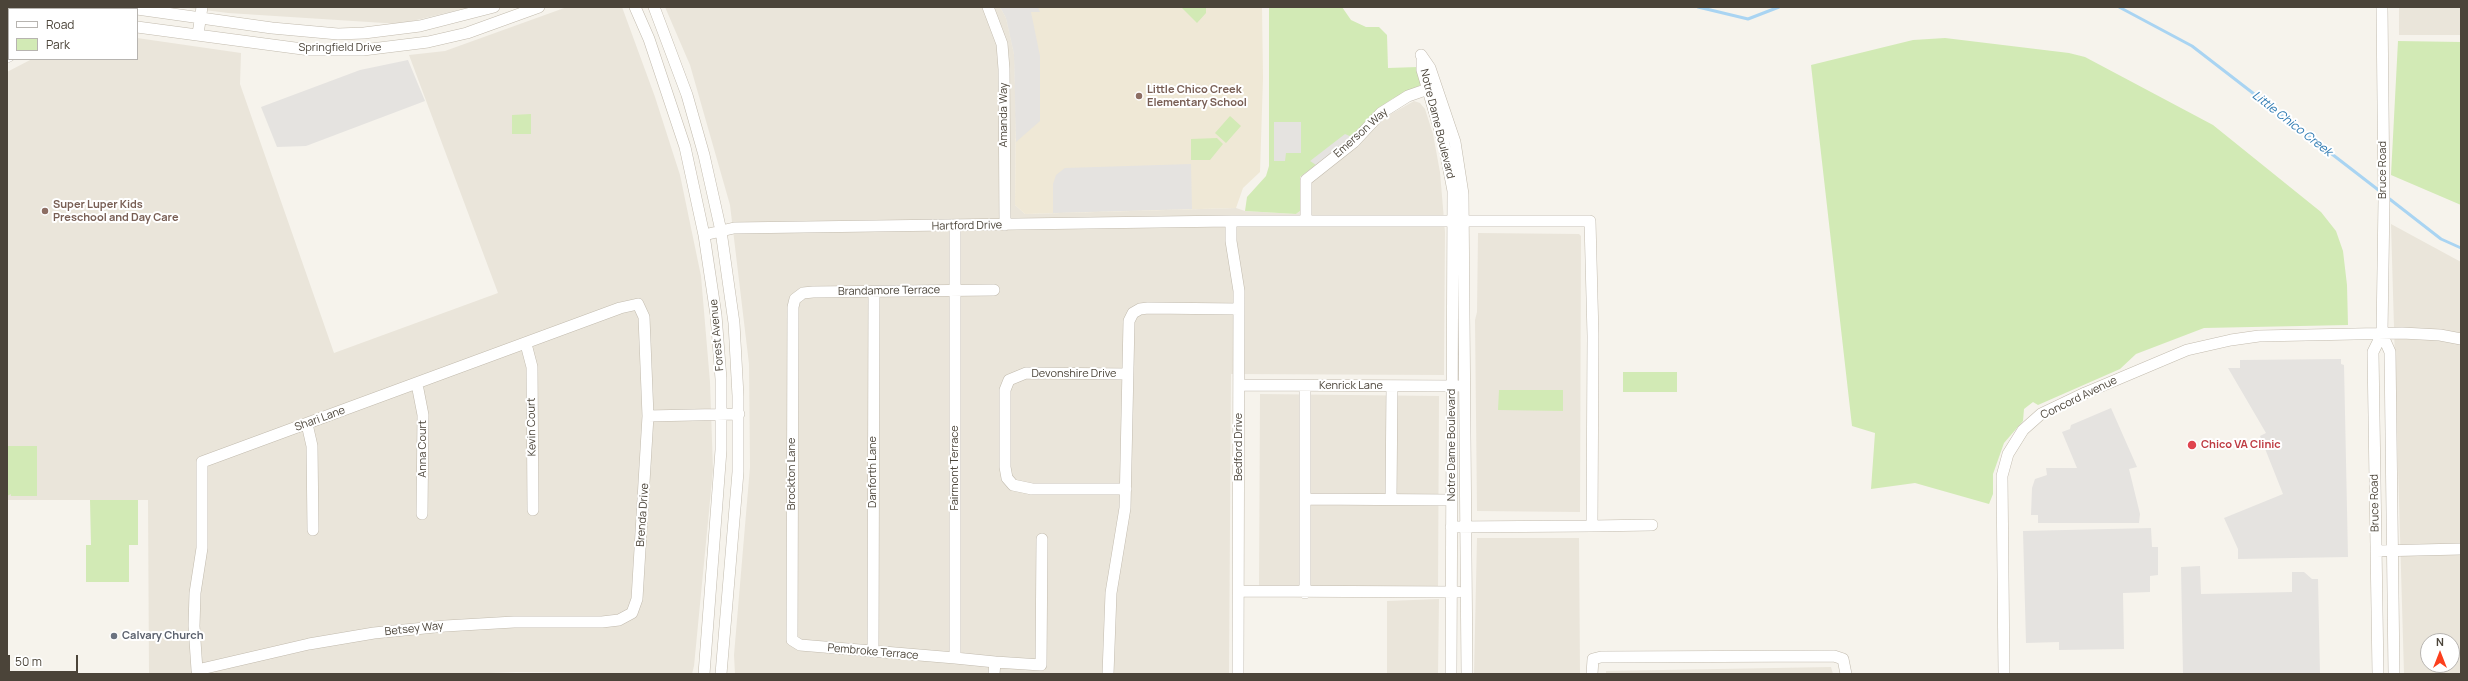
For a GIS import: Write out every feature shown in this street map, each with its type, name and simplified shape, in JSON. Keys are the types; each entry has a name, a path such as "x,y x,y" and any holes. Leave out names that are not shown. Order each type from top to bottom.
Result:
{"street":[{"name":"Springfield Drive","path":"138,9 201,12 312,33 364,33 420,26 494,7"},
{"name":"Springfield Drive","path":"138,26 303,49 362,50 423,43 467,33 539,7"},
{"name":"Forest Avenue","path":"635,7 649,39 681,134 704,235 716,316 722,414 719,499 704,674"},
{"name":"Forest Avenue","path":"654,7 687,95 704,155 721,231 734,323 739,414 736,503 721,674"},
{"name":"Amanda Way","path":"988,7 1002,44 1004,69 1005,225"},
{"name":"Bruce Road","path":"2382,7 2384,200 2382,334 2390,352 2394,674"},
{"path":"198,34 201,12"},
{"name":"Notre Dame Boulevard","path":"1432,88 1450,171 1458,221 1464,386 1467,674"},
{"name":"Emerson Way","path":"1306,221 1306,180 1354,142 1381,113 1408,96 1432,88"},
{"name":"Hartford Drive","path":"704,235 734,228 1231,221 1590,221 1593,336 1592,526"},
{"name":"Bedford Drive","path":"1231,221 1231,241 1239,291 1238,674"},
{"name":"Notre Dame Boulevard","path":"1451,674 1452,386 1458,221"},
{"name":"Fairmont Terrace","path":"955,226 955,658"},
{"name":"Brandamore Terrace","path":"792,307 795,299 803,293 994,290"},
{"name":"Danforth Lane","path":"873,652 874,292"},
{"name":"Shari Lane","path":"197,672 194,626 195,593 202,548 202,462 526,344 620,308 638,304"},
{"name":"Brenda Drive","path":"632,614 637,599 648,416 644,317 638,304"},
{"name":"Brockton Lane","path":"792,307 792,640"},
{"path":"1127,374 1128,321 1132,313 1140,309 1239,309"},
{"name":"Bruce Road","path":"2378,674 2373,352 2382,334"},
{"name":"Concord Avenue","path":"2004,674 2002,476 2008,454 2023,430 2047,411 2187,350 2230,340 2259,336 2382,334 2440,334 2461,339"},
{"name":"Kevin Court","path":"526,344 532,367 533,510"},
{"name":"Devonshire Drive","path":"1108,674 1111,593 1125,508 1126,489 1127,374 1026,374 1009,380 1005,390 1005,467 1007,478 1013,485 1032,489 1126,489"},
{"name":"Anna Court","path":"416,384 423,415 422,514"},
{"name":"Kenrick Lane","path":"1239,385 1464,386"},
{"path":"1305,386 1306,593"},
{"path":"1391,499 1392,386"},
{"path":"648,416 739,414"},
{"path":"307,424 312,446 314,530"},
{"path":"1305,499 1452,500"},
{"path":"1452,527 1652,525"},
{"path":"955,658 1041,665 1042,539"},
{"path":"2376,551 2461,549"},
{"path":"1239,591 1306,593 1466,592"},
{"name":"Betsey Way","path":"197,672 309,644 374,633 445,626 514,622 602,622 619,620 632,614"},
{"name":"Pembroke Terrace","path":"792,640 800,645 955,658"},
{"path":"1592,674 1593,658 1601,657 1834,656 1843,659 1846,674"},
{"path":"994,674 995,662"}],"shaded area":[{"path":"28,7 104,7 98,8"},
{"path":"181,7 471,7 400,24 228,13"},
{"path":"567,7 622,7 655,97 680,175 701,276 710,382 713,470 692,674 516,672 465,674 149,674 148,500 7,500 7,72 30,60 138,60 138,38 241,53 240,84 334,353 498,293 409,55 445,51"},
{"path":"665,7 1000,7 1006,18 1014,54 1016,114 1015,205 1025,214 1236,208 1245,211 1296,214 1300,211 1309,212 1310,180 1391,114 1414,101 1420,103 1425,109 1433,134 1440,172 1445,232 1444,375 1231,374 1229,674 735,674 734,655 750,467 749,364 730,205 690,65"},
{"name":"Little Chico Creek Elementary School","path":"1000,7 1262,7 1263,78 1260,172 1243,188 1236,208 1025,214 1015,205 1016,114 1014,54 1006,18"},
{"path":"1000,7 1038,7 1040,12 1031,12 1040,56 1040,121 1016,142 1014,54 1006,18"},
{"path":"2399,7 2461,7 2461,35 2399,35"},
{"path":"408,60 425,101 306,146 277,147 261,107 360,70"},
{"path":"1274,122 1301,122 1301,153 1286,153 1285,161 1274,161"},
{"path":"1345,134 1352,137 1316,165 1310,161"},
{"path":"1191,164 1192,209 1053,213 1053,184 1056,175 1065,168"},
{"path":"2391,224 2461,262 2461,674 2404,674"},
{"path":"1478,233 1579,234 1581,236 1580,512 1477,511 1475,320 1477,312"},
{"path":"2341,359 2341,364 2344,365 2348,557 2238,559 2238,549 2224,518 2283,494 2260,436 2266,433 2228,368 2240,368 2240,360"},
{"path":"1260,394 1439,396 1438,590 1259,589"},
{"path":"2111,408 2137,467 2129,469 2140,514 2139,523 2038,523 2038,515 2031,515 2032,488 2035,479 2047,475 2046,468 2077,468 2062,432 2070,429 2071,425"},
{"path":"2151,528 2152,547 2158,547 2158,575 2150,576 2150,592 2123,593 2124,649 2059,650 2059,642 2026,643 2023,531"},
{"path":"1477,538 1579,538 1580,674 1474,674"},
{"path":"2200,566 2201,594 2292,592 2292,572 2304,572 2312,579 2318,579 2320,674 2183,674 2181,567"},
{"path":"1439,599 1438,674 1387,674 1387,601"},
{"path":"1831,667 1833,674 1606,674 1606,671"}],"green space":[{"path":"1181,7 1206,7 1206,13 1197,23"},
{"path":"1269,7 1342,7 1351,20 1366,27 1379,27 1387,35 1388,68 1418,67 1421,85 1392,99 1378,109 1352,137 1300,177 1300,211 1296,214 1245,211 1247,197 1266,176 1269,166"},
{"path":"1945,38 2069,53 2085,57 2213,125 2321,212 2336,231 2343,251 2347,285 2348,325 2204,328 2136,354 2120,369 2038,405 2033,402 2024,409 2023,421 2004,443 1993,474 1993,494 1989,504 1915,483 1871,489 1875,433 1852,426 1811,65 1913,40"},
{"path":"2398,41 2461,42 2461,205 2391,175"},
{"path":"531,114 531,134 512,134 512,115"},
{"path":"1230,116 1241,126 1226,143 1215,133"},
{"path":"1217,138 1223,144 1210,160 1191,160 1191,139"},
{"path":"1623,372 1677,372 1677,392 1623,392"},
{"path":"1499,390 1563,390 1563,411 1498,410"},
{"path":"7,446 37,446 37,496 11,496 11,494 7,496"},
{"path":"90,500 138,500 138,545 129,545 129,582 86,582 86,545 91,545"}],"waterway":[{"name":"Little Chico Creek","path":"1698,7 1748,19 1779,7"},
{"name":"Little Chico Creek","path":"2119,7 2192,46 2381,192"},
{"name":"Little Chico Creek","path":"2387,197 2441,239 2461,248"}],"place":[{"name":"Little Chico Creek Elementary School","path":"1139,96"},
{"name":"Super Luper Kids Preschool and Day Care","path":"45,211"},
{"name":"Chico VA Clinic","path":"2192,445"},
{"name":"Calvary Church","path":"114,636"}]}
